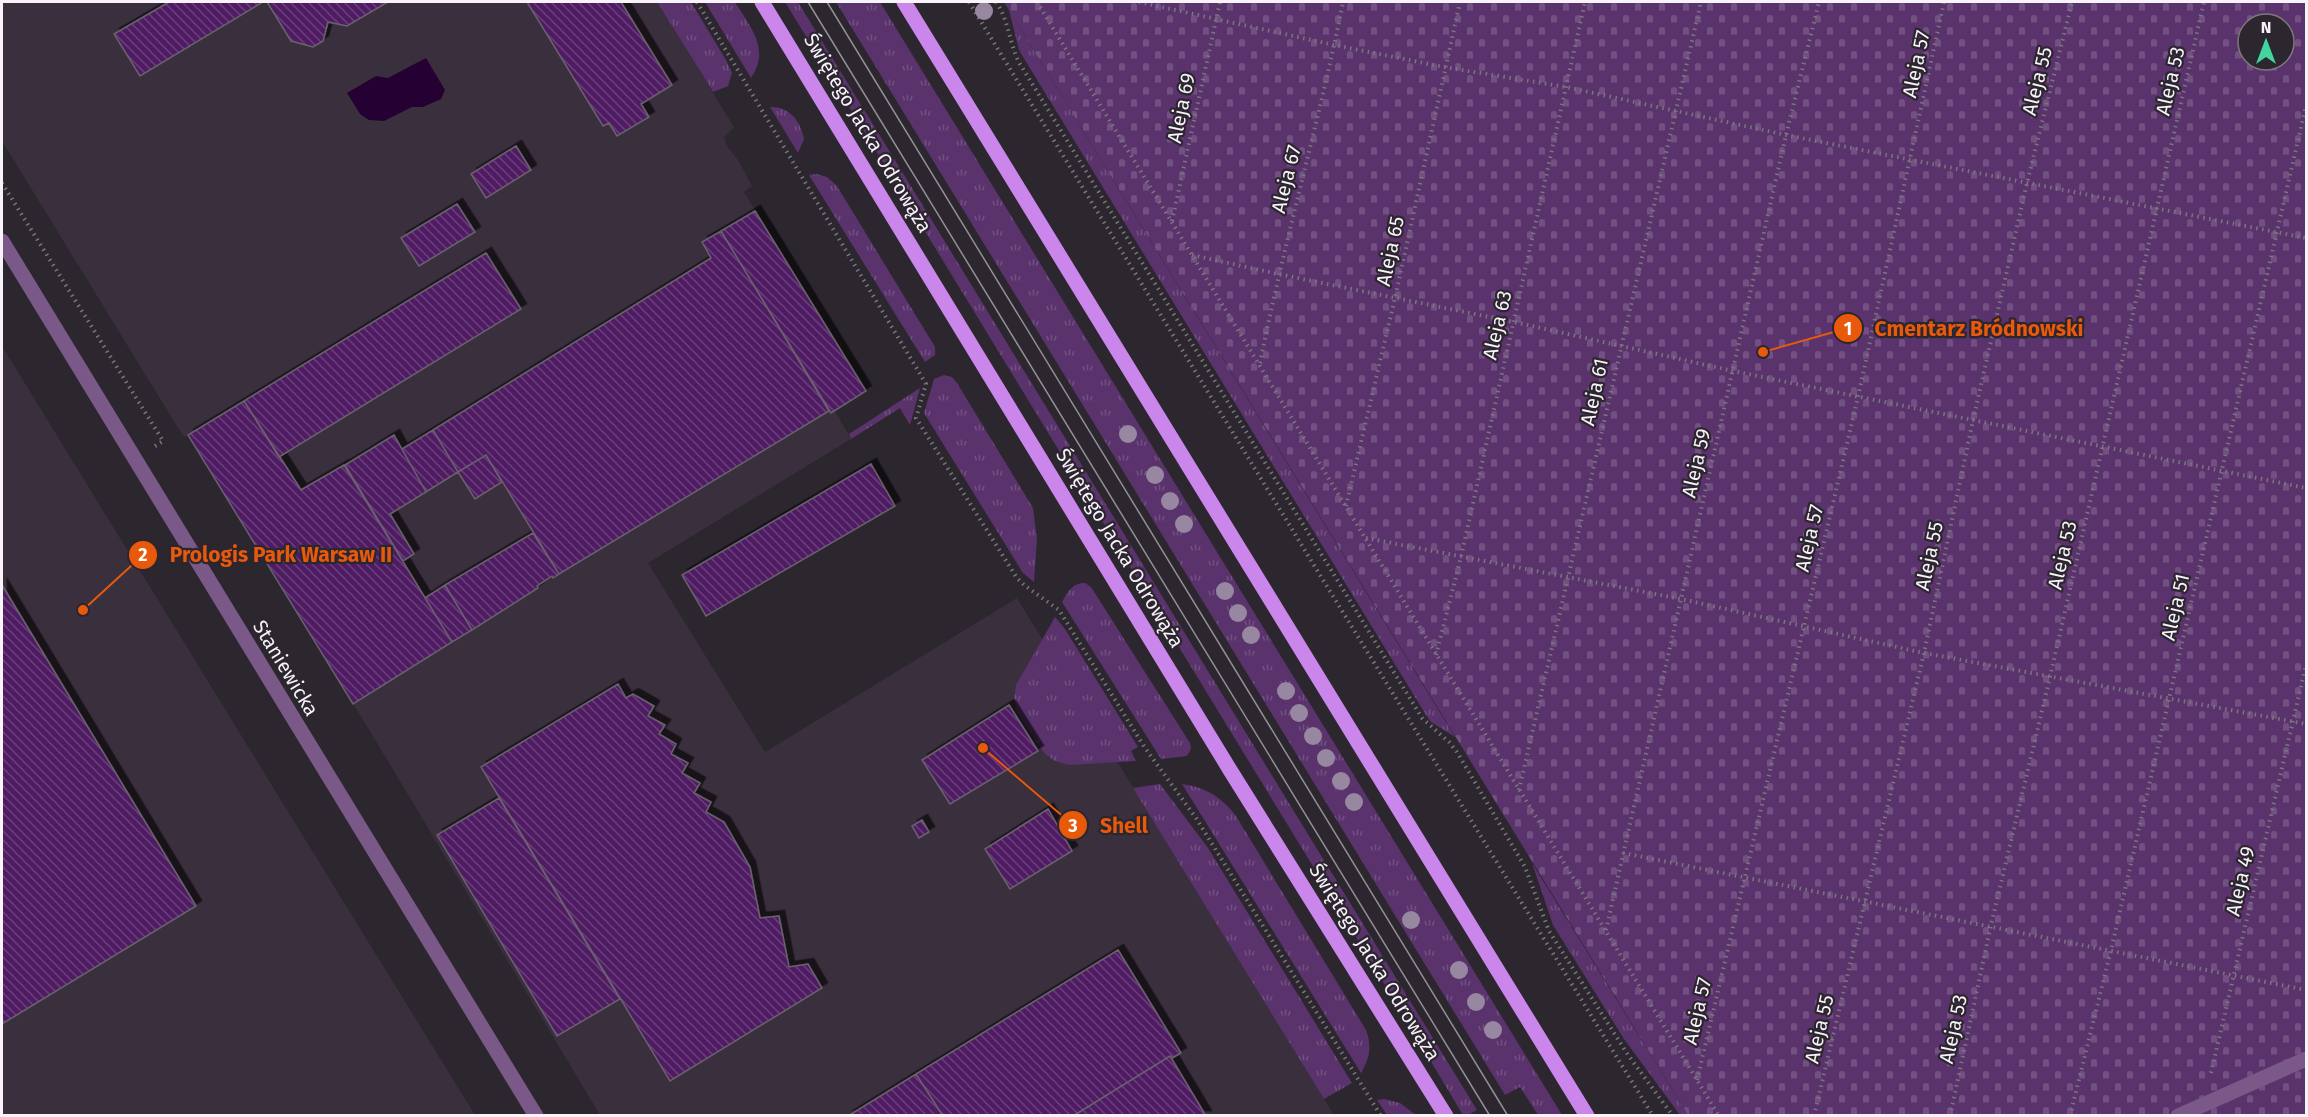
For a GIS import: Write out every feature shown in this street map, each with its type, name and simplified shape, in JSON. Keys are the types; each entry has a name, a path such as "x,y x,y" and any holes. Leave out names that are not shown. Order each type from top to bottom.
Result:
{"main road":[{"name":"Świętego Jacka Odrowąża","path":"762,2 1230,770 1446,1116"},
{"path":"904,2 1587,1116"}],"street":[{"name":"Staniewicka","path":"2,241 536,1116"},
{"path":"2178,1116 2307,1059"}],"path":[{"path":"697,2 926,384 916,418 1017,578 1059,610 1145,748 1196,818 1381,1116"},
{"path":"969,2 1653,1116"},
{"path":"996,2 1004,15 1020,64 1422,718 1457,752 1525,867 1549,931 1628,1055 1673,1116"},
{"path":"1037,2 1719,1116"},
{"path":"1139,2 1334,45 1566,87 1786,135 2307,238"},
{"name":"Aleja 69","path":"1171,221 1220,2"},
{"name":"Aleja 67","path":"1259,365 1278,274 1343,2"},
{"name":"Aleja 65","path":"1346,507 1460,2"},
{"name":"Aleja 63","path":"1436,655 1461,557 1585,2"},
{"name":"Aleja 61","path":"1519,790 1701,2"},
{"name":"Aleja 59","path":"1605,931 1786,135 1819,2"},
{"name":"Aleja 57","path":"1697,1080 1858,397 1944,2"},
{"name":"Aleja 55","path":"1814,1116 1924,653 1973,420 2027,183 2072,2"},
{"name":"Aleja 53","path":"1950,1116 1991,925 2204,2"},
{"name":"Aleja 51","path":"2070,1116 2111,950 2307,106"},
{"path":"2,183 163,441 134,458"},
{"path":"1192,255 1514,322 1732,371 2307,488"},
{"path":"1365,538 1681,599 1924,653 2307,724"},
{"name":"Aleja 49","path":"2204,1104 2307,664"},
{"path":"1623,853 2307,990"}],"shaded area":[{"path":"2,2 657,2 734,127 724,138 752,186 744,192 866,391 835,411 851,439 648,563 765,752 1017,598 1334,1115 600,1115 189,435 184,437 175,423 2,141"},
{"path":"426,58 445,90 441,99 423,107 412,107 384,121 369,120 360,114 347,93 376,76 388,78"},
{"path":"2,346 311,849 475,1115 2,1115"}],"green space":[{"path":"657,2 691,2 732,73 728,86 713,92"},
{"path":"705,2 735,2 747,20 759,48 757,67 751,78"},
{"path":"785,2 798,2 1477,1110 1463,1115"},
{"path":"836,2 880,2 1562,1115 1538,1115 1520,1087 1505,1095"},
{"path":"1004,2 2306,2 2306,1115 1688,1115"},
{"path":"1009,10 1455,737 1431,722 1426,715 1019,50"},
{"path":"770,107 783,109 797,121 804,139 798,153"},
{"path":"817,174 827,177 837,186 935,347 935,355 925,362 809,175"},
{"path":"944,375 952,377 957,383 1033,508 1037,539 1034,582 1023,573 924,413 934,379"},
{"path":"920,388 910,425 900,408 851,439 849,434"},
{"path":"1085,583 1091,587 1190,743 1191,749 1187,756 1161,759 1062,602 1074,586"},
{"path":"1055,617 1065,629 1138,747 1131,751 1136,761 1069,765 1055,761 1045,754 1017,712 1014,699 1016,685"},
{"path":"1160,784 1208,848 1352,1083 1324,1099 1133,788"},
{"path":"1182,784 1212,794 1225,803 1236,816 1366,1030 1369,1052 1361,1073"},
{"path":"1532,863 1688,1115 1680,1115 1624,1039 1553,925"},
{"path":"1384,1099 1400,1103 1416,1115 1387,1115 1377,1100"}],"building":[{"path":"169,2 261,3 140,76 114,34"},
{"path":"267,2 388,2 347,26 328,22 323,41 313,47 291,41"},
{"path":"527,2 621,2 672,85 641,104 649,117 617,136 609,123 603,126"},
{"path":"516,146 531,170 486,198 471,174"},
{"path":"457,204 475,232 419,266 401,238"},
{"path":"755,211 866,391 831,413 721,231"},
{"path":"721,231 829,411 559,574 486,455 458,472 433,430 711,258 702,242"},
{"path":"486,253 521,309 279,457 244,401"},
{"path":"244,401 301,490 344,465 452,642 353,704 188,435"},
{"path":"433,430 458,472 426,492 402,449"},
{"path":"394,435 426,492 390,514 414,554 403,561 345,465"},
{"path":"486,455 502,482 475,499 458,472"},
{"path":"871,464 895,506 706,616 682,575"},
{"path":"533,533 559,574 553,578 552,576 537,586 538,588 472,630 445,585"},
{"path":"2,585 196,906 2,1024"},
{"path":"445,585 472,630 452,642 425,598"},
{"path":"618,684 626,698 633,694 654,706 648,716 665,725 659,734 676,744 671,754 688,763 682,773 700,783 694,793 711,802 706,812 724,822 750,867 760,918 779,916 789,967 808,964 822,988 670,1081 481,767"},
{"path":"1009,705 1038,751 950,804 922,760"},
{"path":"499,798 620,999 557,1036 437,835"},
{"path":"1048,809 1072,851 1010,889 985,849"},
{"path":"922,820 929,832 919,838 912,826"},
{"path":"1118,950 1181,1053 1172,1058 1170,1056 1073,1116 943,1116 916,1074"},
{"path":"1170,1056 1206,1116 1073,1116"},
{"path":"916,1074 943,1116 848,1116"}],"tram line":[{"path":"808,2 1490,1116"},
{"path":"827,2 1508,1116"}],"place":[{"name":"Cmentarz Bródnowski","path":"1763,352"},
{"name":"Prologis Park Warsaw II","path":"83,610"},
{"name":"Shell","path":"983,748"}]}
